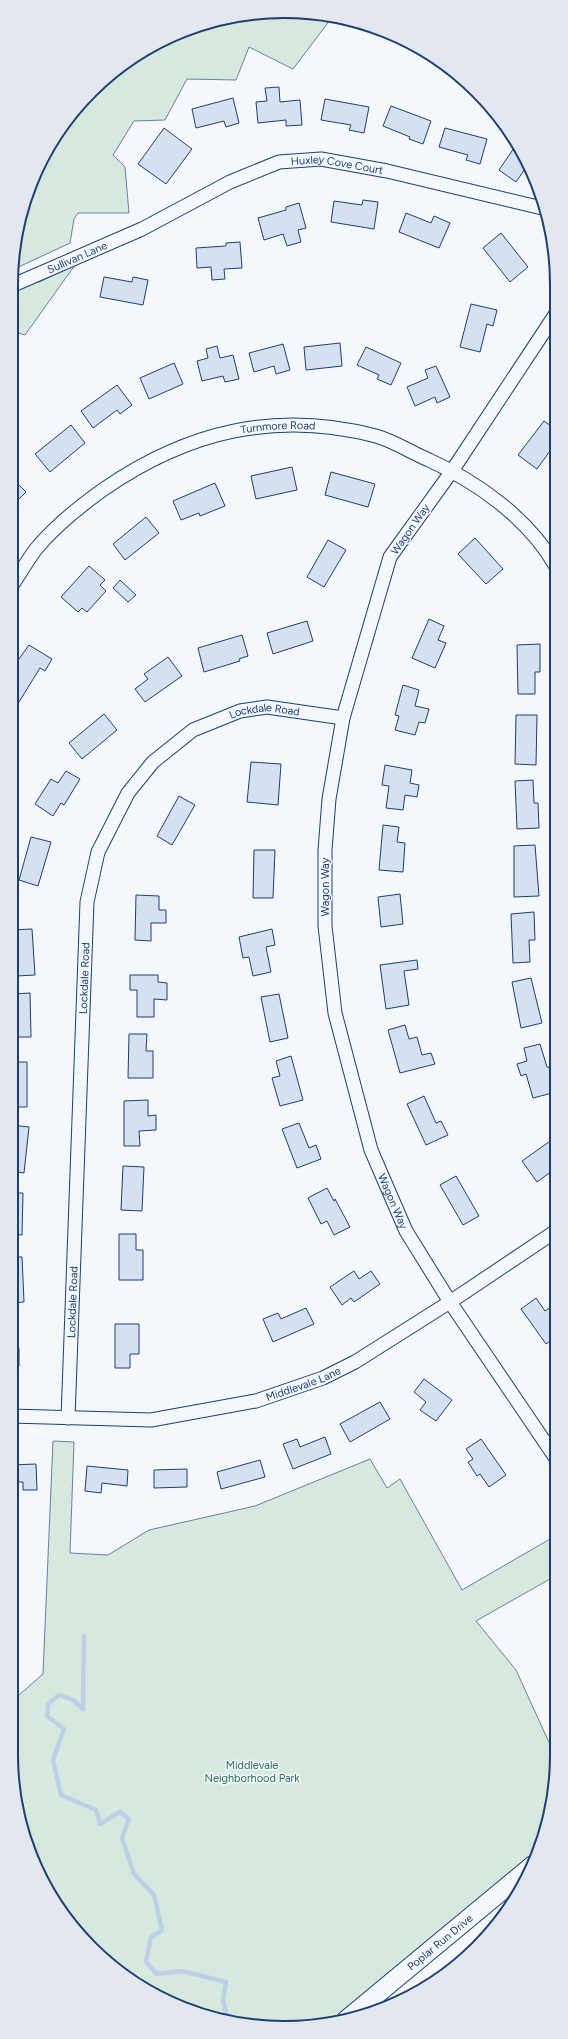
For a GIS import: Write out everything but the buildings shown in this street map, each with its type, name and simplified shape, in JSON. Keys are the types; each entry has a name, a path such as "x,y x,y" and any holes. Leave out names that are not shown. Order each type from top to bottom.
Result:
{"street":[{"name":"Huxley Cove Court","path":"142,229 230,182 279,162 321,159 387,171 539,207"},
{"name":"Sullivan Lane","path":"18,283 142,229"},
{"name":"Wagon Way","path":"550,324 452,471 390,557 343,718 329,799 325,850 325,926 335,1013 371,1150 406,1231 450,1302 550,1451"},
{"name":"Turnmore Road","path":"18,577 37,549 87,501 131,470 186,444 229,431 279,424 327,426 378,437 452,471 506,507 550,556"},
{"name":"Lockdale Road","path":"68,1418 87,902 98,852 128,793 153,762 194,730 240,711 267,707 343,718"},
{"name":"Middlevale Lane","path":"18,1416 151,1420 256,1401 330,1375 355,1362 450,1302 550,1235"},
{"name":"Poplar Run Drive","path":"357,2011 523,1874"}],"green space":[{"path":"284,18 329,22 293,69 249,47 236,80 187,79 165,120 134,121 113,155 125,167 129,213 78,213 74,219 70,243 19,267 20,249 27,215 45,166 73,122 109,84 136,63 166,45 215,27 249,20"},
{"path":"75,265 25,335 18,333 18,284 42,272 37,283"},
{"name":"Middlevale Neighborhood Park","path":"53,1441 74,1442 70,1553 108,1555 149,1530 255,1506 370,1459 387,1488 400,1479 462,1590 550,1539 550,1579 476,1621 516,1670 550,1745 548,1790 545,1807 530,1857 525,1868 357,2011 353,2012 319,2019 284,2021 249,2019 198,2007 166,1994 136,1976 109,1955 84,1930 63,1903 45,1873 32,1841 20,1790 18,1755 18,1696 43,1674"}],"waterway":[{"path":"84,1636 83,1709 73,1700 59,1695 48,1704 47,1716 64,1729 53,1760 61,1795 96,1810 100,1824 120,1812 129,1819 122,1838 134,1874 154,1895 162,1930 151,1937 146,1962 157,1974 182,1971 226,1982 223,2001 227,2015"}]}
